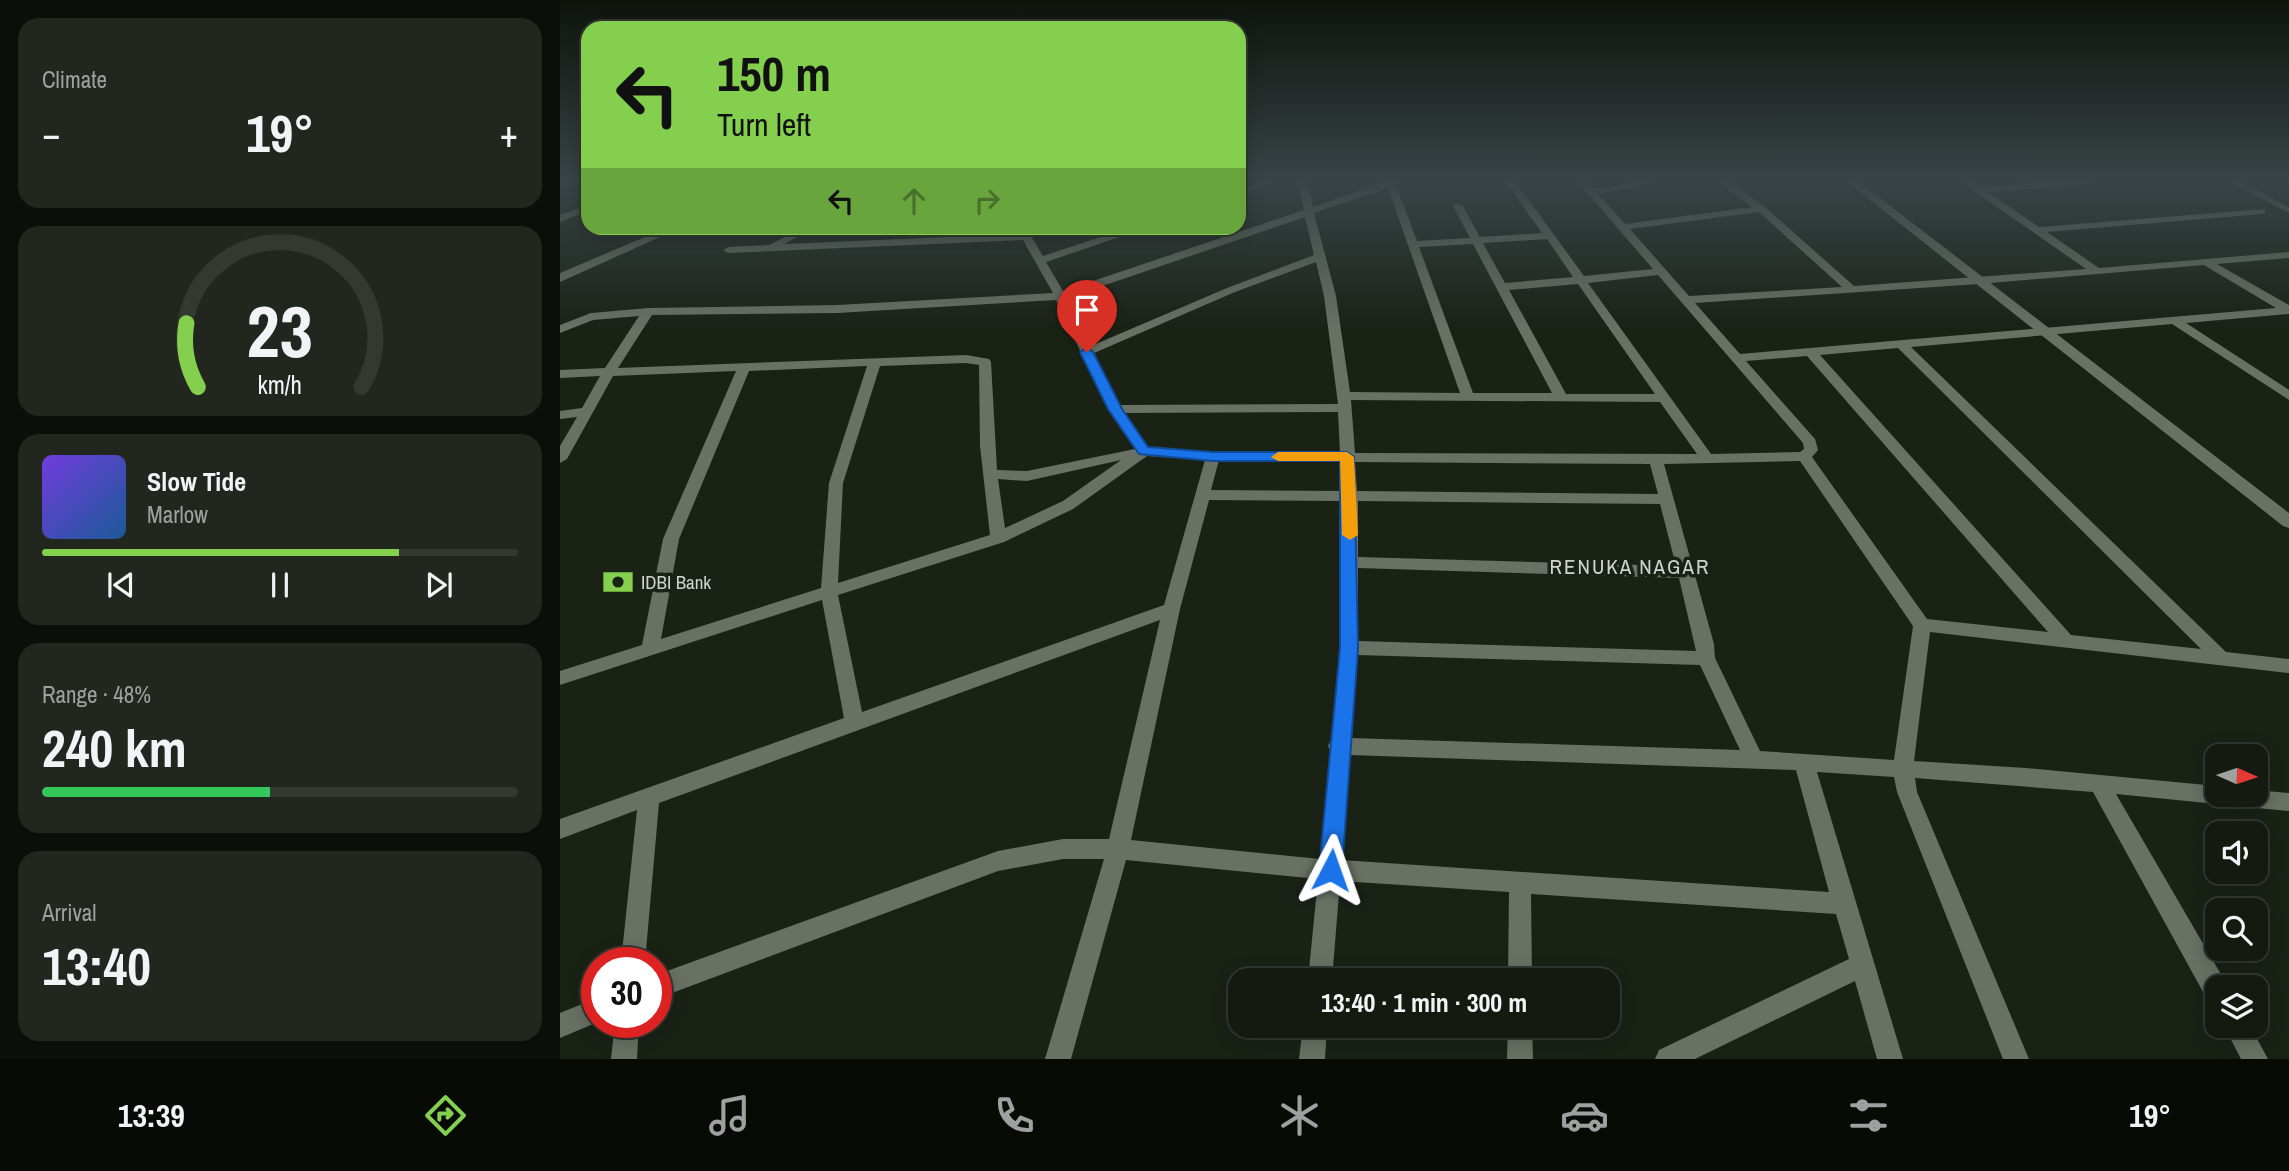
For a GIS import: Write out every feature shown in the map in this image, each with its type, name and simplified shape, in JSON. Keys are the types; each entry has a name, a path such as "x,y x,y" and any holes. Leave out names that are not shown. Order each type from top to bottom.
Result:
{"main road":[{"path":"1914,230 2289,522"},
{"path":"560,268 638,235"},
{"path":"560,278 658,235"}],"street":[{"path":"1314,230 1330,296 1344,402 1350,495 1349,648 1338,746 1331,870 1321,968"},
{"path":"1409,230 1468,397"},
{"path":"1471,230 1561,397"},
{"path":"1546,230 1707,458"},
{"path":"991,474 1027,476 1144,451 1213,456 1656,460 1804,456 1811,450 1811,442 1626,230"},
{"path":"1786,230 1850,288"},
{"path":"2039,230 2097,271"},
{"path":"769,248 796,235"},
{"path":"728,250 976,235"},
{"path":"1026,235 1060,296 1115,409 1144,451"},
{"path":"1040,261 1114,235"},
{"path":"560,329 591,317 648,312 837,309 1060,296 1241,235"},
{"path":"1413,244 1550,236"},
{"path":"1688,300 1979,281 2289,255"},
{"path":"1087,352 1231,290 1320,257"},
{"path":"2204,261 2289,310"},
{"path":"1502,287 1663,271"},
{"path":"1737,358 2289,310"},
{"path":"560,459 610,370 648,312"},
{"path":"2270,312 2289,323"},
{"path":"2174,320 2289,396"},
{"path":"1901,344 2222,659"},
{"path":"1811,352 2066,641"},
{"path":"560,374 610,370 966,359 985,362 991,474 998,538"},
{"path":"855,723 829,592 836,483 875,362"},
{"path":"650,649 671,539 745,366"},
{"path":"1115,409 1468,397 1664,398"},
{"path":"560,415 587,411"},
{"path":"560,678 998,538 1068,505 1144,451"},
{"path":"1058,1059 1118,849 1171,609 1213,456"},
{"path":"1804,456 1922,625 1903,769 1907,792 2016,1059"},
{"path":"1656,460 1705,644 1706,658 1754,759"},
{"path":"1201,495 1666,499"},
{"path":"1350,562 1686,572"},
{"path":"560,829 1171,609"},
{"path":"1922,625 2289,666"},
{"path":"1349,648 1706,658"},
{"path":"1338,746 1754,759 2099,784 2289,802"},
{"path":"1804,762 1890,1059"},
{"path":"2099,784 2207,975"},
{"path":"634,947 649,797"},
{"path":"672,981 998,861 1063,849 1118,849 1331,870 1844,904"},
{"path":"1520,884 1520,968"},
{"path":"1668,1059 1862,965"},
{"path":"560,1026 581,1017"},
{"path":"624,1059 626,1038"},
{"path":"1312,1059 1314,1038"},
{"path":"1520,1038 1520,1059"},
{"path":"2243,1038 2255,1059"}],"slow traffic":[{"path":"1278,457 1347,457 1350,535"}],"place":[{"name":"IDBI Bank","path":"618,582"}],"district":[{"name":"RENUKA NAGAR","path":"1630,566"}],"route":[{"path":"1087,352 1115,409 1144,451 1213,456 1347,457 1350,495 1349,648 1338,746 1331,870"}]}
